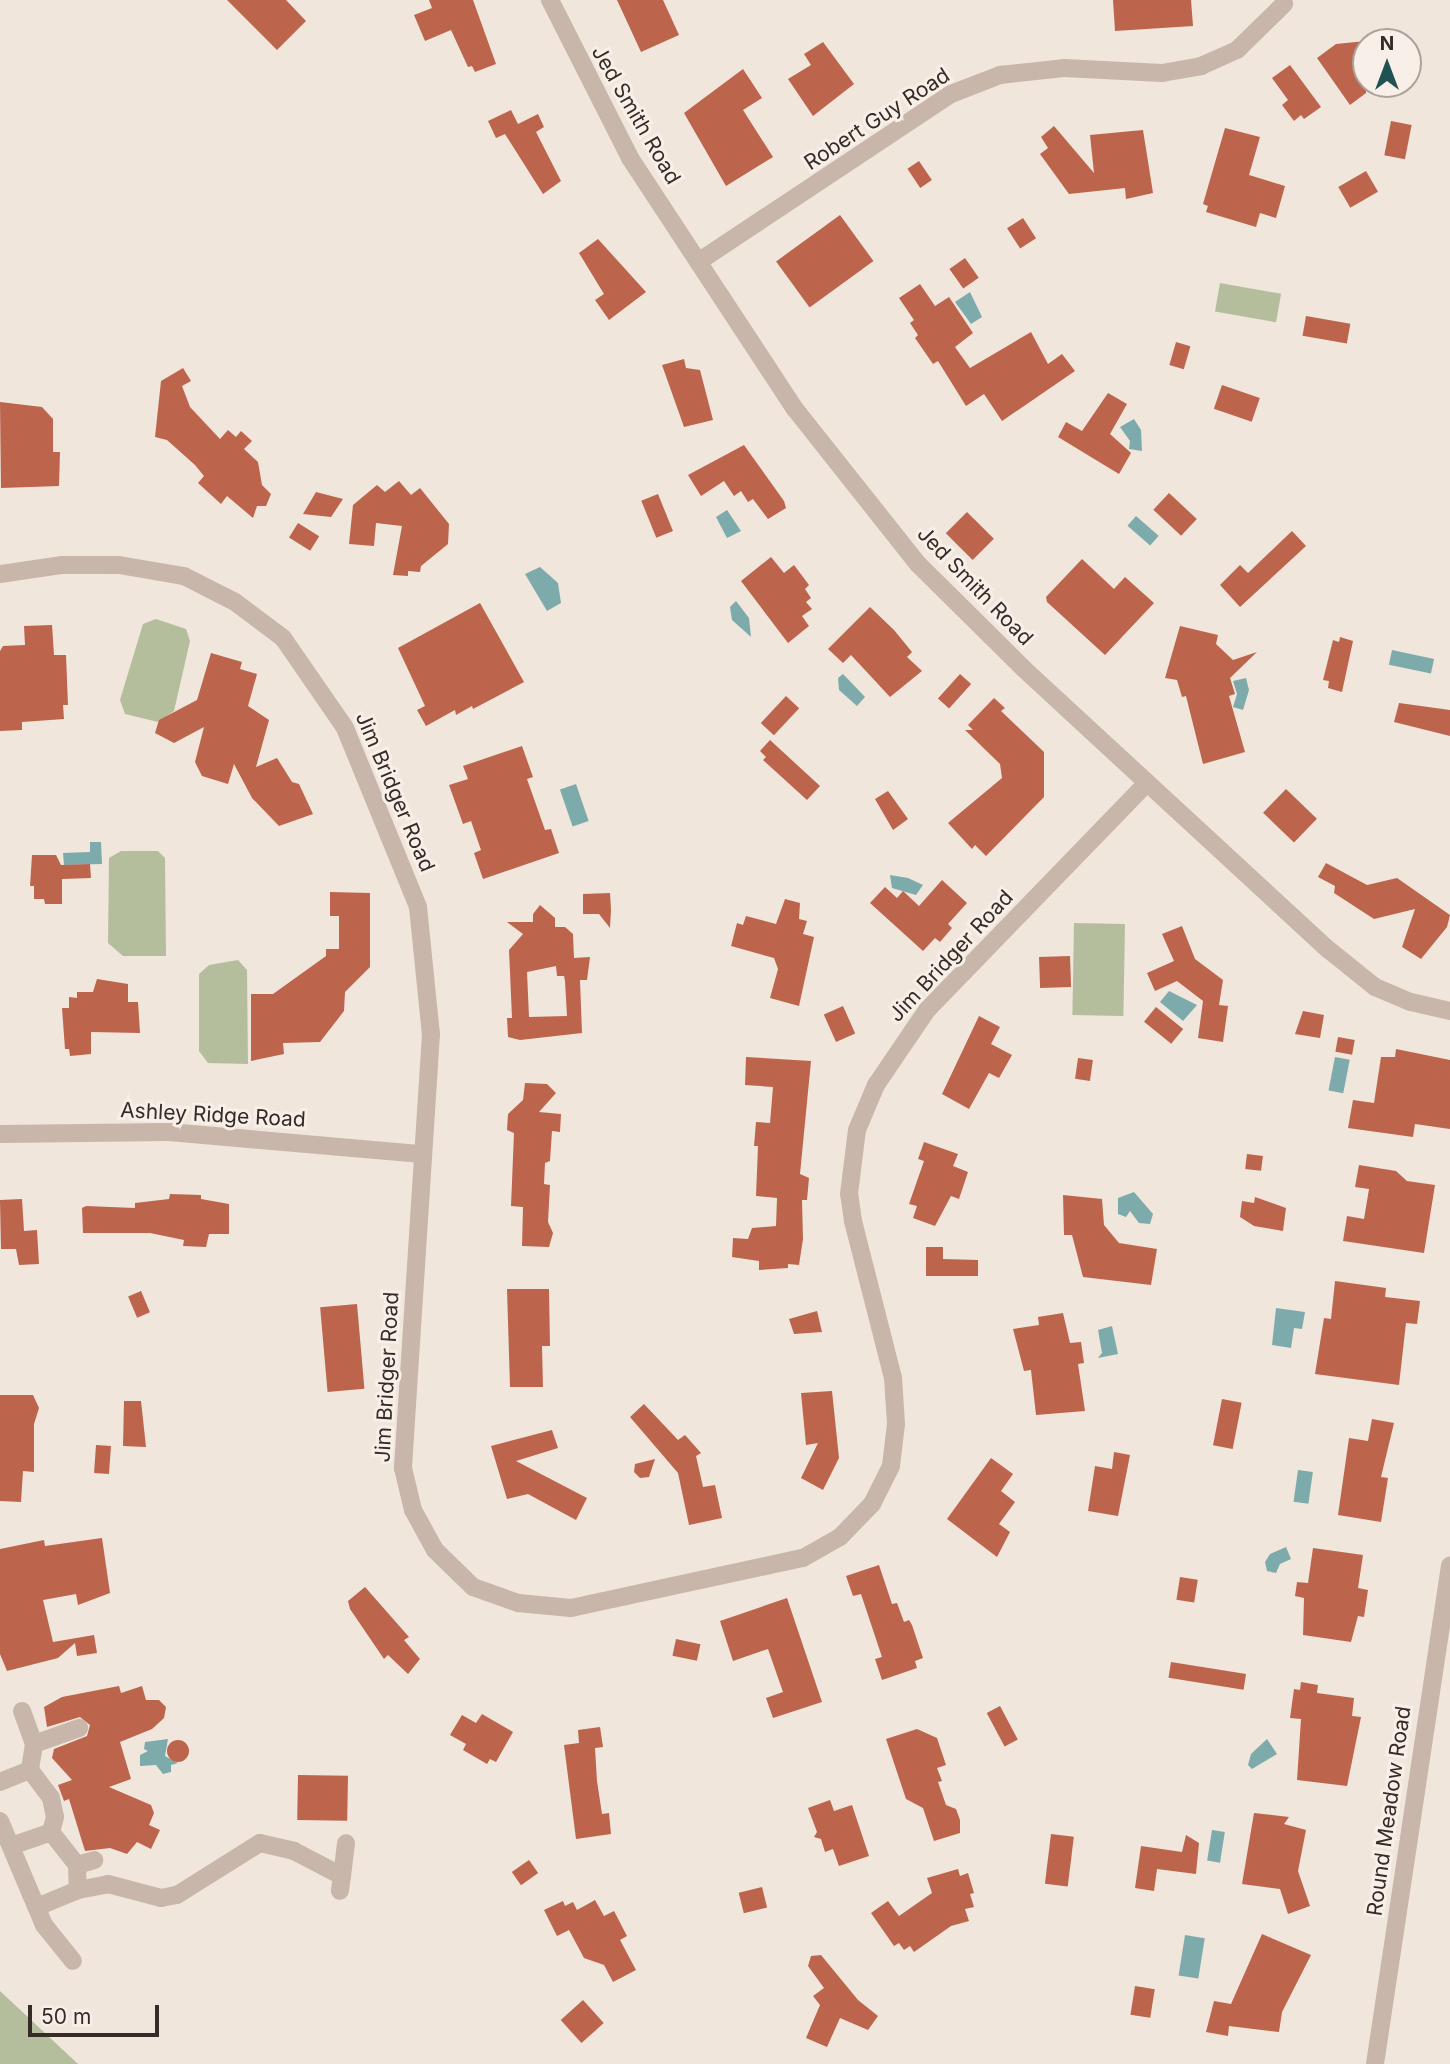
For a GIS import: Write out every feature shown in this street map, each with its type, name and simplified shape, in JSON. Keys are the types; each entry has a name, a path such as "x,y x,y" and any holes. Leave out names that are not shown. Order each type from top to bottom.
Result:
{"street":[{"name":"Jed Smith Road","path":"550,0 630,158 701,260 795,409 918,564 1147,783 1329,950 1375,986 1411,1002 1450,1011"},
{"name":"Robert Guy Road","path":"701,260 951,94 1000,75 1064,68 1162,74 1200,66 1237,50 1284,4"},
{"name":"Jim Bridger Road","path":"0,574 62,565 119,565 184,576 235,602 284,638 317,680 345,728 418,907 431,1034 403,1468 413,1510 435,1550 474,1587 518,1604 570,1608 803,1558 840,1537 872,1504 891,1466 896,1424 893,1378 859,1249 849,1194 857,1130 876,1085 927,1010 1147,783"},
{"name":"Ashley Ridge Road","path":"0,1135 169,1132 422,1154"},
{"name":"Round Meadow Road","path":"1375,2064 1446,1616 1450,1566"},
{"path":"22,1711 34,1744 30,1770 51,1798 55,1817 52,1832"},
{"path":"34,1744 79,1728"},
{"path":"0,1782 30,1770"},
{"path":"0,1821 44,1925 73,1961"},
{"path":"11,1846 52,1832"},
{"path":"52,1832 85,1863 78,1890"},
{"path":"37,1907 78,1890 108,1884 161,1898 177,1895 260,1843 294,1851 341,1884 346,1843"}],"green space":[{"path":"1220,283 1281,294 1276,322 1215,312"},
{"path":"156,619 186,629 190,641 174,711 158,722 125,714 120,700 143,624"},
{"path":"121,851 158,851 165,858 166,956 123,956 108,943 109,858"},
{"path":"1074,923 1125,924 1123,1016 1072,1015"},
{"path":"238,960 247,970 248,1064 208,1063 199,1051 199,974 209,965"},
{"path":"0,1991 78,2064 0,2064"}],"water":[{"path":"970,292 982,317 971,324 955,302"},
{"path":"1134,419 1141,430 1142,451 1129,449 1130,441 1120,427"},
{"path":"727,510 741,531 727,538 716,517"},
{"path":"1136,516 1159,536 1150,545 1127,526"},
{"path":"540,567 558,583 561,603 547,611 525,574"},
{"path":"736,601 749,618 751,637 732,620 730,607"},
{"path":"1392,650 1434,659 1431,674 1389,665"},
{"path":"843,674 865,697 857,706 839,690 838,678"},
{"path":"1246,678 1249,690 1243,710 1233,707 1237,694 1233,681"},
{"path":"576,784 589,821 573,826 560,790"},
{"path":"90,842 101,842 102,864 64,865 63,853 90,852"},
{"path":"890,875 908,878 923,885 916,895 892,888"},
{"path":"1169,991 1197,1005 1183,1021 1160,1002"},
{"path":"1335,1057 1350,1060 1343,1093 1329,1090"},
{"path":"1134,1192 1153,1214 1150,1224 1139,1223 1130,1211 1126,1217 1118,1214 1118,1198"},
{"path":"1276,1308 1305,1312 1302,1329 1294,1328 1291,1348 1272,1345"},
{"path":"1112,1326 1118,1354 1098,1358 1102,1353 1098,1330"},
{"path":"1298,1470 1313,1472 1308,1504 1294,1502"},
{"path":"1286,1547 1291,1559 1280,1564 1276,1573 1267,1571 1265,1562 1270,1554"},
{"path":"168,1739 165,1756 178,1763 171,1765 171,1772 163,1774 156,1765 140,1766 140,1755 148,1751 144,1749 145,1742"},
{"path":"1267,1739 1277,1754 1252,1769 1248,1765 1251,1754"},
{"path":"1212,1830 1225,1832 1220,1863 1207,1861"},
{"path":"1185,1935 1205,1938 1198,1979 1179,1975"}],"building":[{"path":"227,0 286,0 306,21 277,50"},
{"path":"429,0 473,0 496,64 475,72 472,66 468,67 451,30 425,41 414,15 432,8"},
{"path":"617,0 663,0 679,35 641,52"},
{"path":"1113,0 1191,0 1193,26 1115,31"},
{"path":"823,42 854,84 813,116 788,79 811,65 804,54"},
{"path":"1352,42 1352,98 1359,98 1350,105 1317,58 1336,44"},
{"path":"1290,65 1321,107 1304,119 1301,115 1294,121 1282,105 1288,100 1272,78"},
{"path":"743,69 762,98 743,110 773,157 726,186 684,113"},
{"path":"511,110 518,124 538,114 544,127 536,132 561,181 543,194 505,134 496,138 488,121"},
{"path":"1391,121 1412,125 1405,159 1384,155"},
{"path":"1054,126 1094,173 1090,135 1143,130 1153,193 1126,199 1125,188 1069,194 1040,154 1048,148 1041,137"},
{"path":"1225,128 1260,137 1249,175 1285,186 1276,218 1260,213 1256,227 1206,212 1208,206 1203,204"},
{"path":"919,161 932,180 920,188 907,169"},
{"path":"1366,171 1378,192 1350,208 1338,187"},
{"path":"840,215 874,261 810,308 776,261"},
{"path":"1023,218 1036,238 1020,248 1007,228"},
{"path":"598,239 646,292 609,320 595,300 604,294 579,253"},
{"path":"965,258 979,278 963,289 949,269"},
{"path":"920,284 935,306 949,297 973,333 955,347 970,368 1031,332 1048,364 1062,354 1075,371 1002,421 984,394 966,406 938,361 933,364 915,338 918,335 910,323 914,320 899,298"},
{"path":"1306,316 1350,324 1347,344 1303,336"},
{"path":"1176,342 1190,346 1184,369 1169,365"},
{"path":"684,359 686,368 700,370 713,420 684,427 662,365"},
{"path":"183,368 191,381 182,386 190,407 220,439 228,430 236,437 241,431 252,441 244,449 258,462 262,485 271,494 266,506 257,506 253,518 227,496 221,504 198,483 204,476 195,465 167,440 155,437 161,381"},
{"path":"1222,385 1260,398 1252,422 1214,409"},
{"path":"1108,393 1127,404 1110,434 1131,453 1119,474 1058,437 1066,422 1082,431"},
{"path":"0,402 42,407 53,419 53,452 60,452 59,486 1,488"},
{"path":"744,445 784,501 786,508 768,519 753,499 748,502 741,491 734,496 724,481 701,496 688,475"},
{"path":"399,481 411,495 420,488 449,524 448,544 421,566 420,572 408,571 408,576 393,575 402,526 376,523 374,546 349,544 353,505 377,485 385,492"},
{"path":"316,492 343,499 331,517 303,514"},
{"path":"1169,493 1197,519 1181,536 1153,510"},
{"path":"658,494 673,531 656,538 641,501"},
{"path":"967,512 994,539 973,560 946,533"},
{"path":"298,523 319,536 310,551 289,537"},
{"path":"1292,531 1306,546 1240,607 1220,585 1240,565 1248,573"},
{"path":"771,557 784,573 794,565 809,585 805,589 811,598 806,602 812,609 802,616 809,626 788,643 741,581"},
{"path":"1082,559 1114,589 1125,577 1154,603 1105,655 1047,602 1046,597"},
{"path":"480,603 524,682 473,709 472,706 456,715 455,710 426,726 417,710 425,706 398,648"},
{"path":"870,607 912,652 907,657 922,671 890,697 851,655 843,663 828,649"},
{"path":"52,625 54,655 66,655 68,705 63,705 64,719 22,722 22,730 0,731 0,651 3,646 25,645 24,626"},
{"path":"1180,626 1218,635 1216,644 1233,660 1257,652 1230,678 1235,694 1229,696 1245,752 1203,764 1186,696 1182,697 1177,680 1165,678"},
{"path":"1340,637 1353,641 1342,692 1328,688 1329,681 1323,680 1333,640 1339,642"},
{"path":"211,653 242,662 240,669 257,674 248,706 269,720 256,767 277,758 292,782 299,784 313,814 279,826 252,798 234,764 228,784 202,776 195,762 204,727 174,743 155,733 159,720 197,700"},
{"path":"960,674 971,684 949,709 938,699"},
{"path":"786,696 799,708 774,735 761,723"},
{"path":"994,698 1005,708 1001,711 1044,752 1044,797 986,856 975,845 972,849 948,823 1002,778 1000,764 965,730 973,730 968,725"},
{"path":"1399,703 1450,710 1450,736 1394,722"},
{"path":"770,740 820,786 807,800 763,760 766,757 760,751"},
{"path":"522,746 533,777 527,779 545,830 551,829 559,853 483,879 474,853 481,850 471,821 463,824 449,785 468,779 463,766"},
{"path":"1286,789 1317,819 1294,843 1263,813"},
{"path":"888,791 908,819 893,830 875,799"},
{"path":"32,855 56,855 61,865 90,864 91,878 62,879 62,904 45,904 44,899 34,899 34,886 30,886"},
{"path":"1326,863 1367,885 1397,878 1450,915 1447,927 1421,959 1402,947 1415,909 1374,919 1334,893 1335,886 1318,877"},
{"path":"942,880 967,903 948,924 952,928 940,942 935,938 923,951 870,903 885,887 897,898 903,891 919,906"},
{"path":"330,892 370,893 370,967 345,992 344,1011 320,1042 283,1043 284,1054 251,1061 251,994 273,994 326,956 326,949 339,949 339,916 330,916"},
{"path":"610,893 610,928 599,914 583,914 583,894"},
{"path":"785,899 800,903 799,919 807,921 803,934 814,937 799,1006 770,998 778,969 774,958 731,946 737,923 743,925 746,916 776,924"},
{"path":"540,905 555,918 555,927 565,927 573,934 574,958 590,957 587,980 580,980 582,1033 520,1040 508,1037 507,1018 512,1018 509,950 523,934 507,922 533,922 533,914","holes":["556,966 557,976 564,976 567,1016 529,1017 527,972"]},
{"path":"1182,926 1195,959 1223,980 1219,1005 1228,1006 1223,1042 1198,1038 1203,1001 1177,981 1155,991 1147,973 1174,961 1162,934"},
{"path":"1070,956 1071,987 1040,988 1039,957"},
{"path":"97,979 128,984 128,1002 138,1002 140,1033 91,1032 91,1054 70,1056 69,1049 65,1049 62,1008 69,1008 69,997 77,998 77,992 93,992"},
{"path":"843,1006 855,1033 836,1042 824,1015"},
{"path":"1156,1007 1183,1029 1171,1044 1144,1022"},
{"path":"1303,1011 1324,1015 1320,1038 1295,1034"},
{"path":"979,1016 1000,1027 991,1044 1012,1055 999,1078 989,1073 969,1109 942,1094"},
{"path":"1338,1037 1355,1040 1352,1055 1335,1052"},
{"path":"1396,1049 1450,1060 1450,1129 1415,1124 1413,1137 1348,1128 1353,1100 1374,1103 1381,1057 1395,1057"},
{"path":"746,1057 811,1061 800,1174 809,1178 807,1200 802,1200 803,1239 799,1265 788,1264 788,1268 759,1270 759,1261 732,1257 733,1238 748,1239 752,1228 776,1226 777,1198 756,1196 758,1146 754,1146 756,1122 770,1123 773,1087 745,1085"},
{"path":"1078,1058 1093,1060 1090,1081 1075,1079"},
{"path":"525,1083 547,1084 556,1093 539,1112 561,1114 560,1132 552,1131 550,1161 545,1163 544,1184 550,1185 548,1222 553,1233 549,1247 522,1246 523,1207 511,1206 514,1133 507,1130 508,1114 523,1100"},
{"path":"924,1142 958,1154 953,1166 968,1172 959,1199 951,1196 935,1226 913,1218 917,1206 909,1204 924,1161 918,1159"},
{"path":"1247,1154 1263,1156 1261,1171 1245,1169"},
{"path":"1359,1165 1396,1171 1407,1181 1435,1185 1424,1253 1343,1241 1347,1216 1364,1219 1369,1189 1355,1187"},
{"path":"170,1194 201,1195 201,1199 229,1204 229,1234 209,1234 206,1247 183,1246 184,1240 150,1233 83,1233 82,1208 86,1206 135,1208 135,1203 169,1199"},
{"path":"1063,1195 1102,1199 1104,1225 1119,1243 1157,1249 1151,1285 1083,1277 1072,1235 1064,1235"},
{"path":"1255,1197 1286,1208 1283,1231 1254,1226 1240,1217 1242,1201 1254,1203"},
{"path":"22,1199 24,1231 37,1230 39,1264 19,1265 16,1249 1,1249 0,1200"},
{"path":"926,1247 943,1247 943,1259 978,1260 978,1276 926,1276"},
{"path":"1335,1281 1386,1288 1385,1297 1420,1301 1417,1324 1406,1323 1399,1385 1315,1374 1324,1318 1331,1319"},
{"path":"507,1289 549,1289 550,1346 542,1346 543,1387 510,1387"},
{"path":"141,1291 150,1312 137,1318 128,1296"},
{"path":"357,1304 364,1389 328,1392 320,1307"},
{"path":"817,1311 822,1332 794,1334 789,1319"},
{"path":"1063,1313 1070,1343 1081,1342 1084,1363 1078,1364 1085,1411 1036,1415 1031,1370 1024,1371 1013,1329 1039,1325 1038,1317"},
{"path":"832,1391 839,1458 823,1490 801,1478 818,1443 806,1445 801,1393"},
{"path":"0,1395 33,1395 39,1408 34,1424 34,1472 23,1471 21,1502 0,1501"},
{"path":"1222,1399 1242,1403 1233,1449 1213,1445"},
{"path":"124,1401 141,1401 146,1447 123,1446"},
{"path":"644,1404 678,1440 685,1435 701,1453 696,1456 703,1487 715,1485 722,1518 689,1525 678,1473 630,1417"},
{"path":"1372,1419 1394,1423 1381,1477 1388,1478 1381,1522 1338,1515 1349,1438 1368,1441"},
{"path":"552,1430 558,1448 516,1461 587,1498 576,1520 528,1494 507,1499 491,1446"},
{"path":"96,1445 111,1446 109,1474 94,1473"},
{"path":"1114,1452 1130,1455 1118,1516 1088,1511 1095,1466 1112,1469"},
{"path":"991,1458 1013,1474 1001,1491 1015,1502 999,1524 1010,1532 997,1557 947,1519"},
{"path":"655,1459 649,1477 640,1478 634,1472 635,1464"},
{"path":"102,1538 110,1593 78,1605 76,1594 43,1600 53,1642 94,1635 97,1653 77,1656 75,1643 58,1658 7,1671 0,1654 0,1549 44,1540 45,1546"},
{"path":"1313,1548 1363,1555 1358,1588 1368,1590 1364,1617 1358,1616 1351,1642 1303,1635 1304,1598 1295,1596 1297,1582 1308,1583"},
{"path":"879,1565 892,1604 897,1603 904,1622 909,1620 912,1625 923,1658 915,1661 917,1668 882,1680 875,1659 882,1657 861,1594 853,1596 846,1576"},
{"path":"1180,1577 1198,1580 1194,1603 1176,1600"},
{"path":"365,1587 409,1637 404,1640 420,1659 408,1674 388,1655 384,1659 350,1609 348,1601"},
{"path":"787,1598 822,1702 773,1718 766,1698 783,1692 768,1649 733,1661 720,1621"},
{"path":"676,1639 700,1644 697,1661 672,1656"},
{"path":"1171,1662 1246,1674 1244,1690 1168,1678"},
{"path":"1301,1682 1318,1685 1317,1693 1354,1698 1352,1716 1361,1717 1347,1786 1297,1780 1301,1719 1290,1718 1294,1689 1300,1690"},
{"path":"119,1686 121,1693 142,1686 146,1700 159,1700 166,1707 164,1718 152,1729 120,1742 131,1779 109,1787 151,1805 154,1813 149,1825 160,1830 151,1849 137,1842 127,1854 110,1848 85,1851 69,1799 64,1801 58,1785 72,1780 52,1758 54,1749 87,1736 90,1725 80,1717 47,1727 44,1707 62,1697"},
{"path":"1000,1706 1018,1740 1005,1747 987,1713"},
{"path":"482,1714 513,1732 496,1762 490,1759 487,1764 463,1750 466,1744 450,1735 462,1715 476,1723"},
{"path":"600,1727 603,1747 595,1748 597,1781 602,1814 609,1813 611,1834 576,1839 564,1745 579,1743 578,1730"},
{"path":"917,1729 937,1738 946,1765 937,1768 942,1781 938,1782 946,1805 956,1809 960,1820 960,1833 934,1841 923,1808 906,1799 886,1739"},
{"path":"178,1740 186,1743 189,1751 186,1759 178,1762 170,1759 167,1751 170,1743"},
{"path":"298,1775 348,1776 347,1821 297,1820"},
{"path":"830,1800 834,1811 852,1805 869,1856 839,1866 833,1849 825,1852 821,1839 814,1837 817,1832 808,1808"},
{"path":"1254,1813 1289,1817 1284,1824 1306,1830 1298,1871 1310,1906 1288,1914 1280,1889 1242,1884"},
{"path":"1051,1834 1074,1837 1068,1886 1045,1884"},
{"path":"1186,1835 1199,1843 1196,1874 1157,1869 1154,1891 1135,1888 1141,1846 1182,1852"},
{"path":"529,1860 538,1873 521,1885 512,1872"},
{"path":"958,1869 960,1876 968,1873 974,1893 970,1894 974,1907 965,1909 969,1921 951,1926 914,1952 910,1946 904,1950 899,1943 894,1946 871,1913 888,1901 899,1916 932,1893 927,1878"},
{"path":"762,1887 767,1907 744,1913 739,1893"},
{"path":"595,1900 604,1916 614,1911 627,1936 620,1940 636,1970 613,1982 604,1965 584,1958 569,1930 557,1936 544,1910 563,1901 565,1906 573,1902 577,1910"},
{"path":"1262,1934 1311,1955 1282,2012 1279,2032 1229,2026 1228,2036 1206,2032 1214,2001 1231,2004"},
{"path":"821,1955 858,2000 878,2016 868,2030 840,2018 827,2047 806,2038 820,2005 813,1996 824,1988 808,1966 811,1956"},
{"path":"1135,1986 1155,1989 1150,2018 1130,2015"},
{"path":"583,2000 604,2023 581,2043 561,2020"}]}
